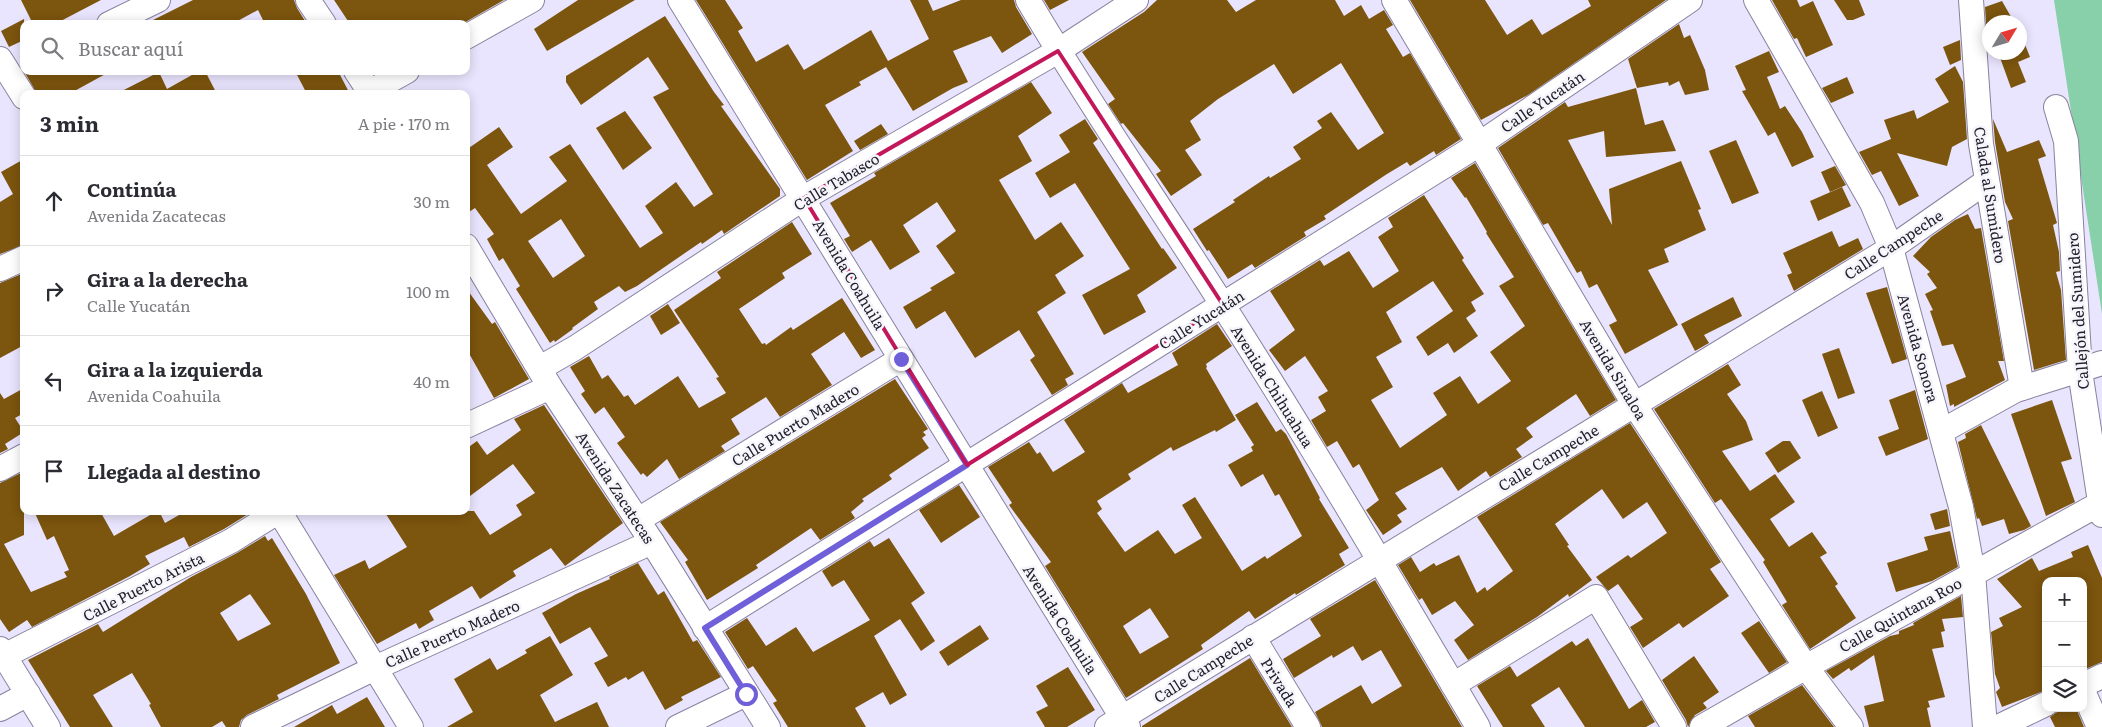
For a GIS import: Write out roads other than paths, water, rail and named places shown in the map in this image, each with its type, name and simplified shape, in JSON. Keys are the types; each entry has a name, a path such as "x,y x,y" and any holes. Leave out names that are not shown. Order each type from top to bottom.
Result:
{"street":[{"path":"118,20 158,0"},
{"path":"308,0 321,20"},
{"path":"470,35 532,0"},
{"name":"Avenida Coahuila","path":"680,0 804,198 967,465 1119,724"},
{"name":"Avenida Chihuahua","path":"1028,0 1058,51 1223,305 1380,560 1478,727"},
{"name":"Calle Tabasco","path":"545,378 575,348 804,198 1058,51 1136,0"},
{"name":"Avenida Sinaloa","path":"1394,0 1634,404 1806,667 1851,727"},
{"name":"Calle Yucatán","path":"705,628 1480,143 1690,0"},
{"name":"Avenida Sonora","path":"1756,0 1872,203 1891,248 1961,507 1973,573 1985,727"},
{"name":"Calada al Sumidero","path":"1971,0 1981,144 2022,388"},
{"path":"8,69 20,90"},
{"path":"358,75 367,90"},
{"path":"374,90 399,75"},
{"name":"Callejón del Sumidero","path":"2056,107 2066,141 2091,367 2100,509"},
{"name":"Calle Campeche","path":"1119,724 1253,637 1891,248 1987,181"},
{"name":"Avenida Zacatecas","path":"470,253 545,378 638,520 768,727"},
{"path":"0,269 20,260"},
{"name":"Calle Puerto Madero","path":"638,520 901,359"},
{"path":"1942,431 2022,388 2091,367"},
{"path":"470,424 545,378"},
{"path":"0,469 20,458"},
{"name":"Calle Quintana Roo","path":"1702,727 1973,573 2100,509"},
{"name":"Calle Puerto Arista","path":"2,653 231,542 273,515"},
{"path":"281,515 411,727"},
{"name":"Calle Puerto Madero","path":"253,727 375,668 652,542"},
{"path":"1454,685 1596,597 1674,727"},
{"name":"Privada","path":"1253,637 1308,727"},
{"path":"2,653 48,727"},
{"path":"2087,683 2102,676"},
{"path":"0,709 28,694"},
{"path":"678,727 746,694"},
{"path":"2087,700 2099,727"},
{"path":"1998,727 2042,706"}]}
